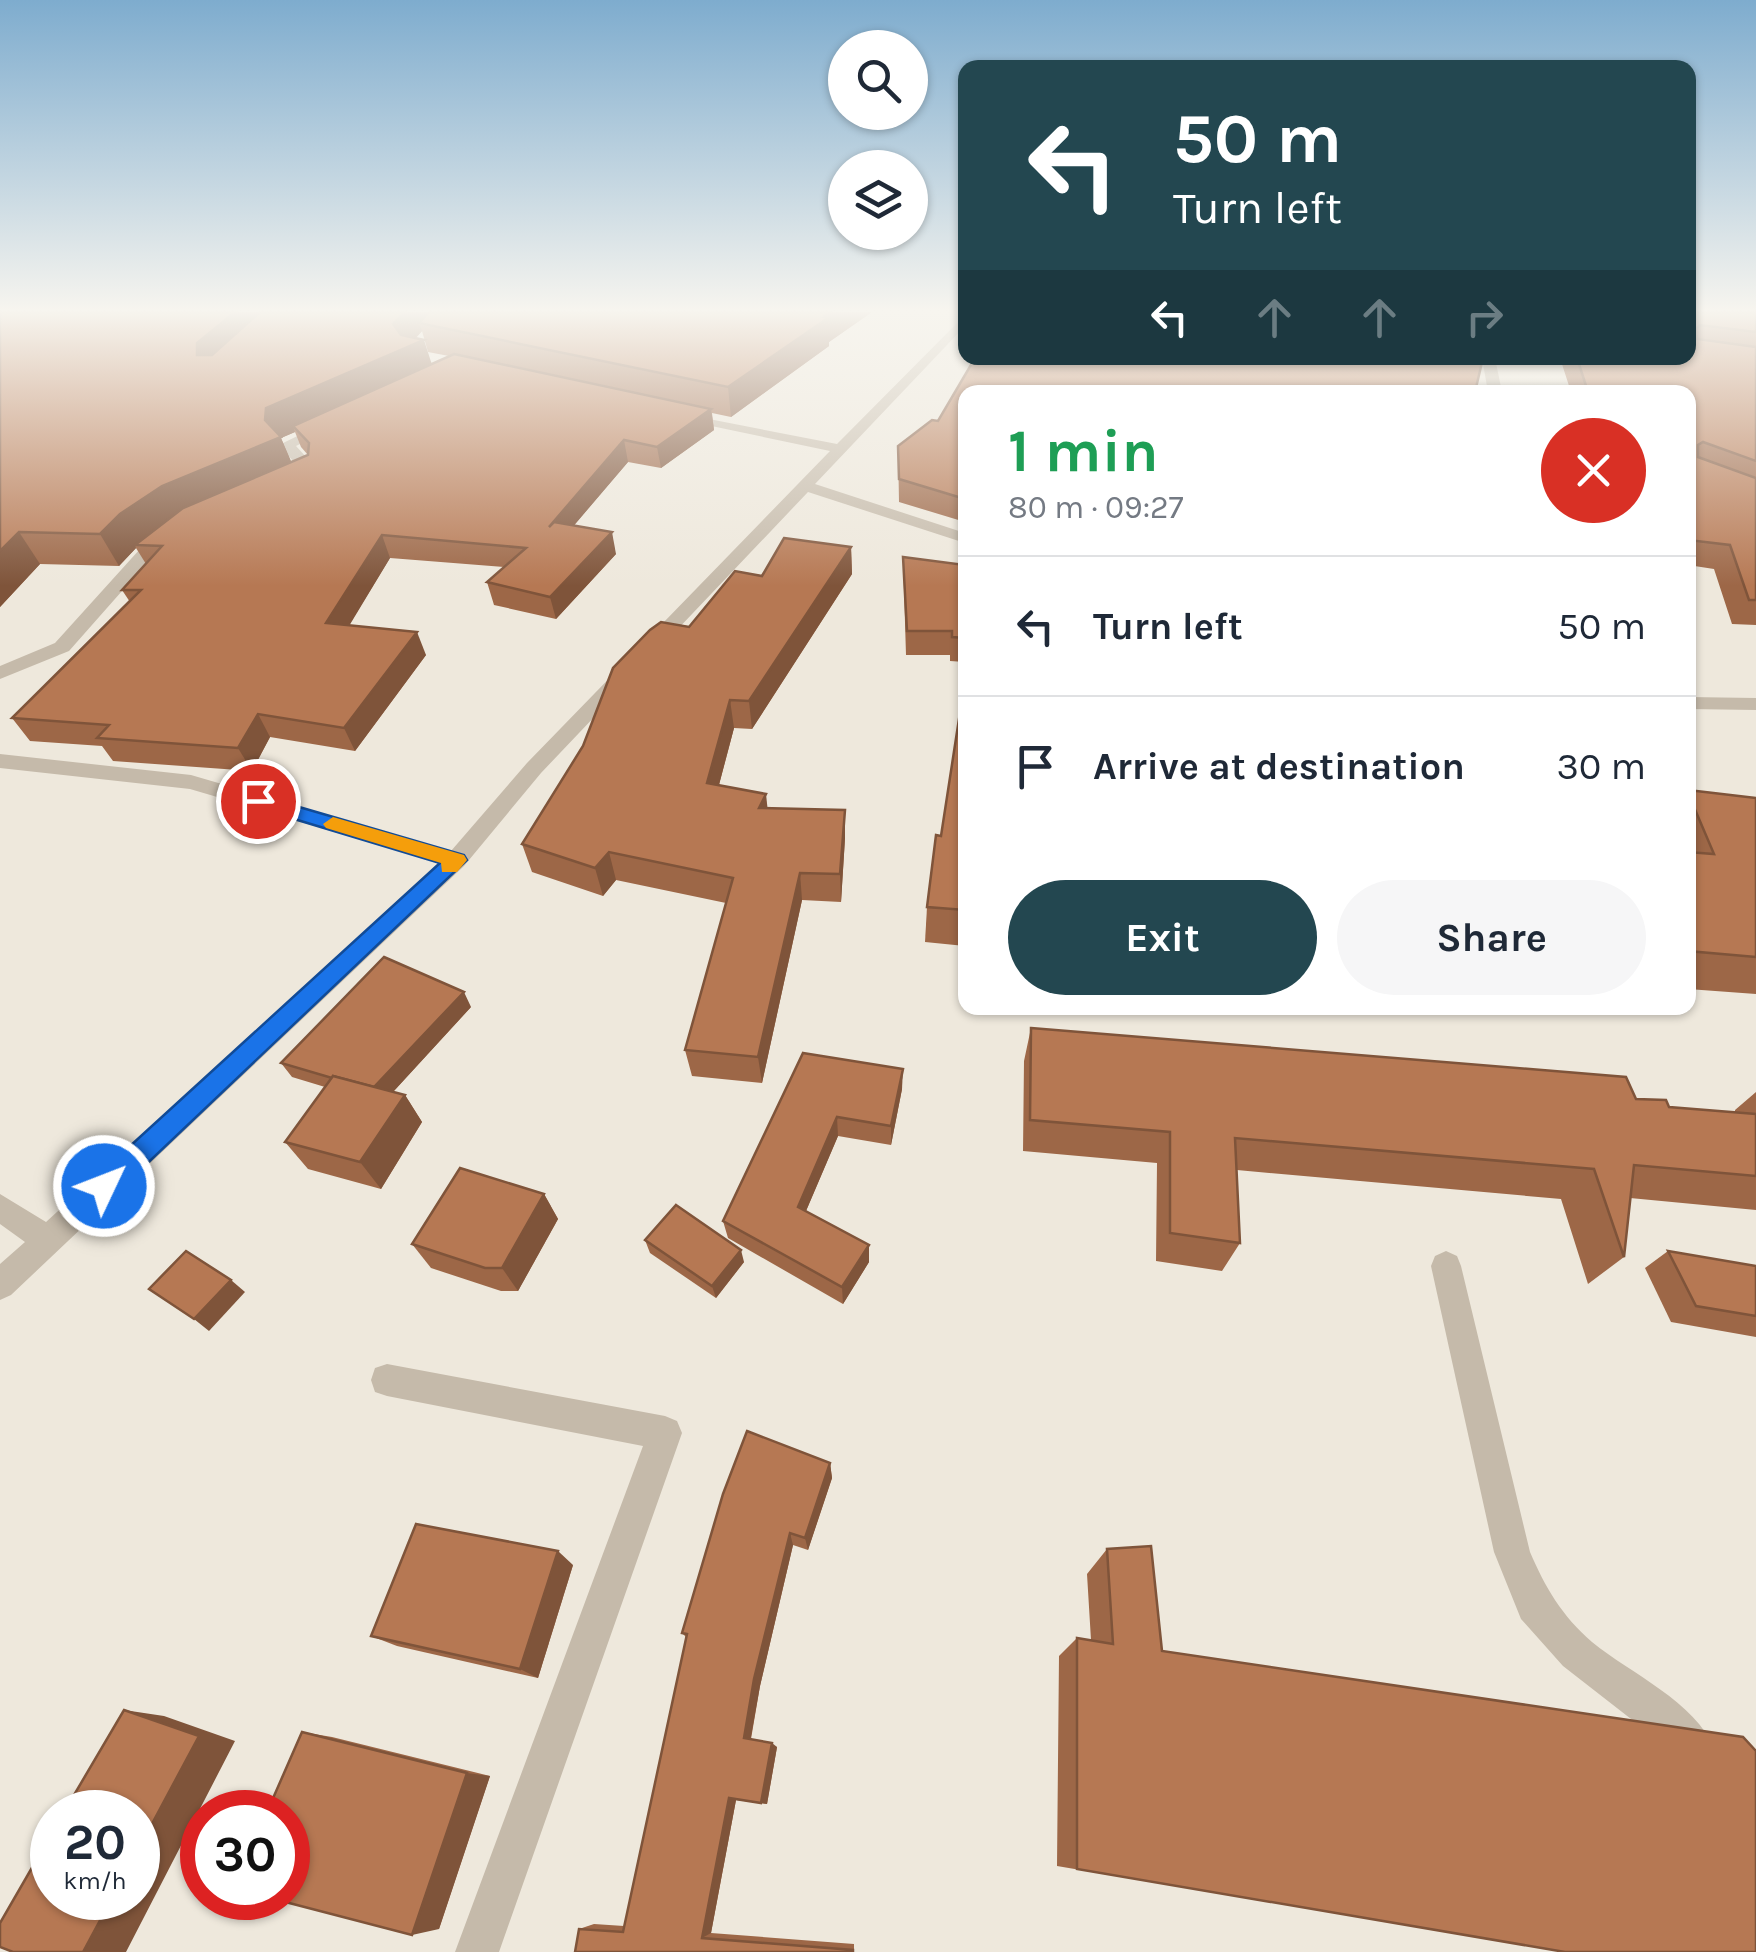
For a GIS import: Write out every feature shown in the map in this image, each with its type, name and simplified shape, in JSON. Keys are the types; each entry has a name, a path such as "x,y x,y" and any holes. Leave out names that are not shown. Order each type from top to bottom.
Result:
{"street":[{"path":"0,1284 456,860 534,768 885,403"},
{"path":"663,412 841,449"},
{"path":"280,485 310,470 286,445 336,422"},
{"path":"807,487 958,536"},
{"path":"0,673 62,648 146,554 187,524"},
{"path":"1696,702 1756,704"},
{"path":"0,761 192,782 456,860"},
{"path":"0,1208 46,1240"},
{"path":"1446,1266 1512,1552 1534,1606 1576,1653 1680,1734 1712,1770"},
{"path":"387,1380 665,1433 477,1952"}],"building":[{"path":"0,403 277,403 266,408 265,420 281,437 162,486 120,514 100,534 19,532 0,551"},
{"path":"344,403 683,403 711,409 657,447 624,440 549,527 554,522 612,532 550,597 487,582 526,548 382,535 326,623 417,632 344,728 258,714 238,748 97,738 109,725 12,718 141,590 122,590 162,546 135,545 183,508 308,455 309,443 293,426"},
{"path":"949,403 958,403 958,497 899,479 898,446 932,420 938,421"},
{"path":"1696,403 1756,403 1756,461 1703,442 1698,445 1698,457 1756,478 1756,600 1749,600 1730,545 1696,541"},
{"path":"784,538 851,547 749,701 730,700 707,783 766,794 759,808 845,810 840,874 800,873 758,1057 685,1050 733,878 609,852 595,868 522,844 583,746 613,668 661,622 689,627 735,571 762,576"},
{"path":"903,557 958,564 958,637 952,637 952,631 907,631"},
{"path":"958,726 958,909 927,907 936,835 941,836"},
{"path":"1696,791 1756,798 1756,957 1696,952 1696,853 1714,854 1696,812"},
{"path":"384,957 464,992 374,1087 281,1063"},
{"path":"1031,1028 1626,1077 1636,1099 1666,1100 1669,1107 1756,1114 1756,1176 1634,1165 1624,1257 1594,1169 1235,1138 1240,1243 1170,1233 1170,1132 1030,1120"},
{"path":"803,1053 903,1069 891,1126 837,1117 798,1207 869,1245 842,1287 723,1221"},
{"path":"333,1076 405,1095 360,1162 285,1142"},
{"path":"460,1168 544,1194 502,1268 485,1268 412,1244"},
{"path":"676,1205 741,1250 712,1286 645,1240"},
{"path":"186,1251 231,1280 194,1319 149,1289"},
{"path":"1668,1251 1756,1266 1756,1316 1696,1306"},
{"path":"747,1431 830,1463 805,1538 790,1533 754,1679 744,1738 772,1743 761,1803 729,1798 702,1938 853,1952 575,1952 579,1929 623,1932 687,1634 682,1633 723,1494"},
{"path":"416,1524 558,1551 520,1669 371,1636"},
{"path":"1151,1546 1162,1651 1743,1737 1756,1751 1756,1952 1565,1952 1077,1869 1077,1638 1113,1644 1107,1549"},
{"path":"124,1710 199,1736 160,1809 160,1790 77,1790"},
{"path":"302,1732 467,1773 412,1935 310,1908 310,1790 277,1790"},
{"path":"30,1871 30,1920 100,1920 83,1952 13,1952 0,1947 0,1923"}],"slow traffic":[{"path":"333,824 456,860 450,866"}],"route":[{"path":"104,1186 456,860 258,801"}]}
